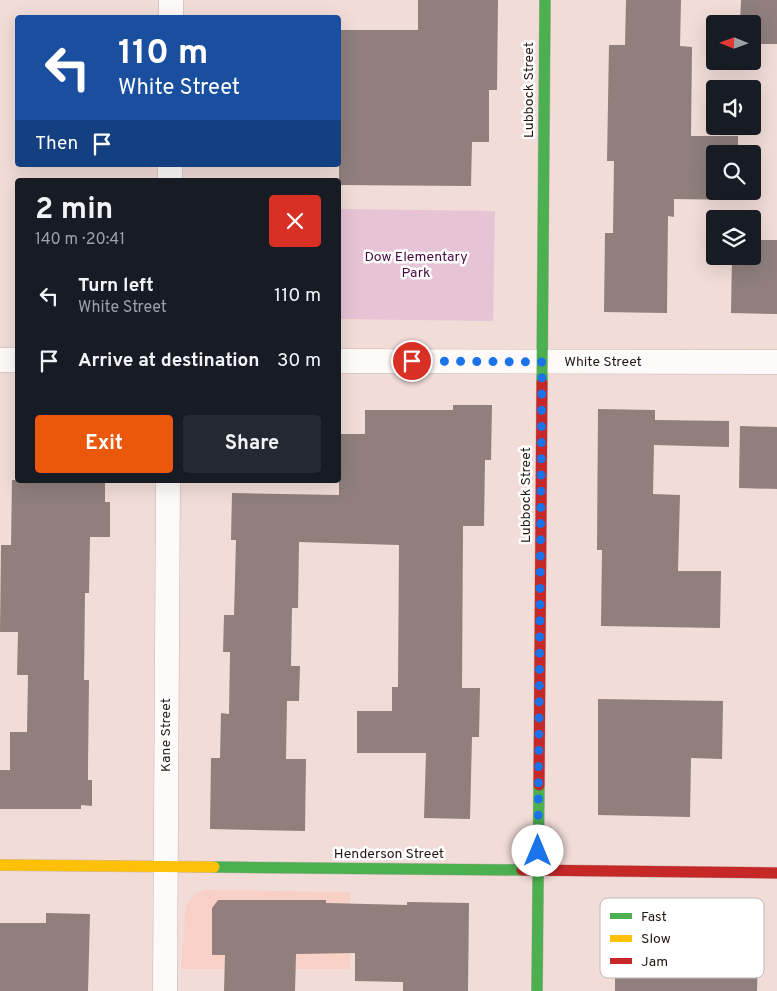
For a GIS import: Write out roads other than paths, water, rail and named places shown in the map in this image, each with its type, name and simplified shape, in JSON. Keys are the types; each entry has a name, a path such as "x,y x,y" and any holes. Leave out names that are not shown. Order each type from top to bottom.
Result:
{"street":[{"path":"171,0 171,15"},
{"name":"Lubbock Street","path":"537,991 545,0"},
{"path":"0,360 15,360"},
{"name":"White Street","path":"341,361 777,362"},
{"name":"Kane Street","path":"165,991 168,483"},
{"name":"Henderson Street","path":"0,865 777,873"}],"park label":[{"name":"Dow Elementary Park","path":"416,266"}]}
